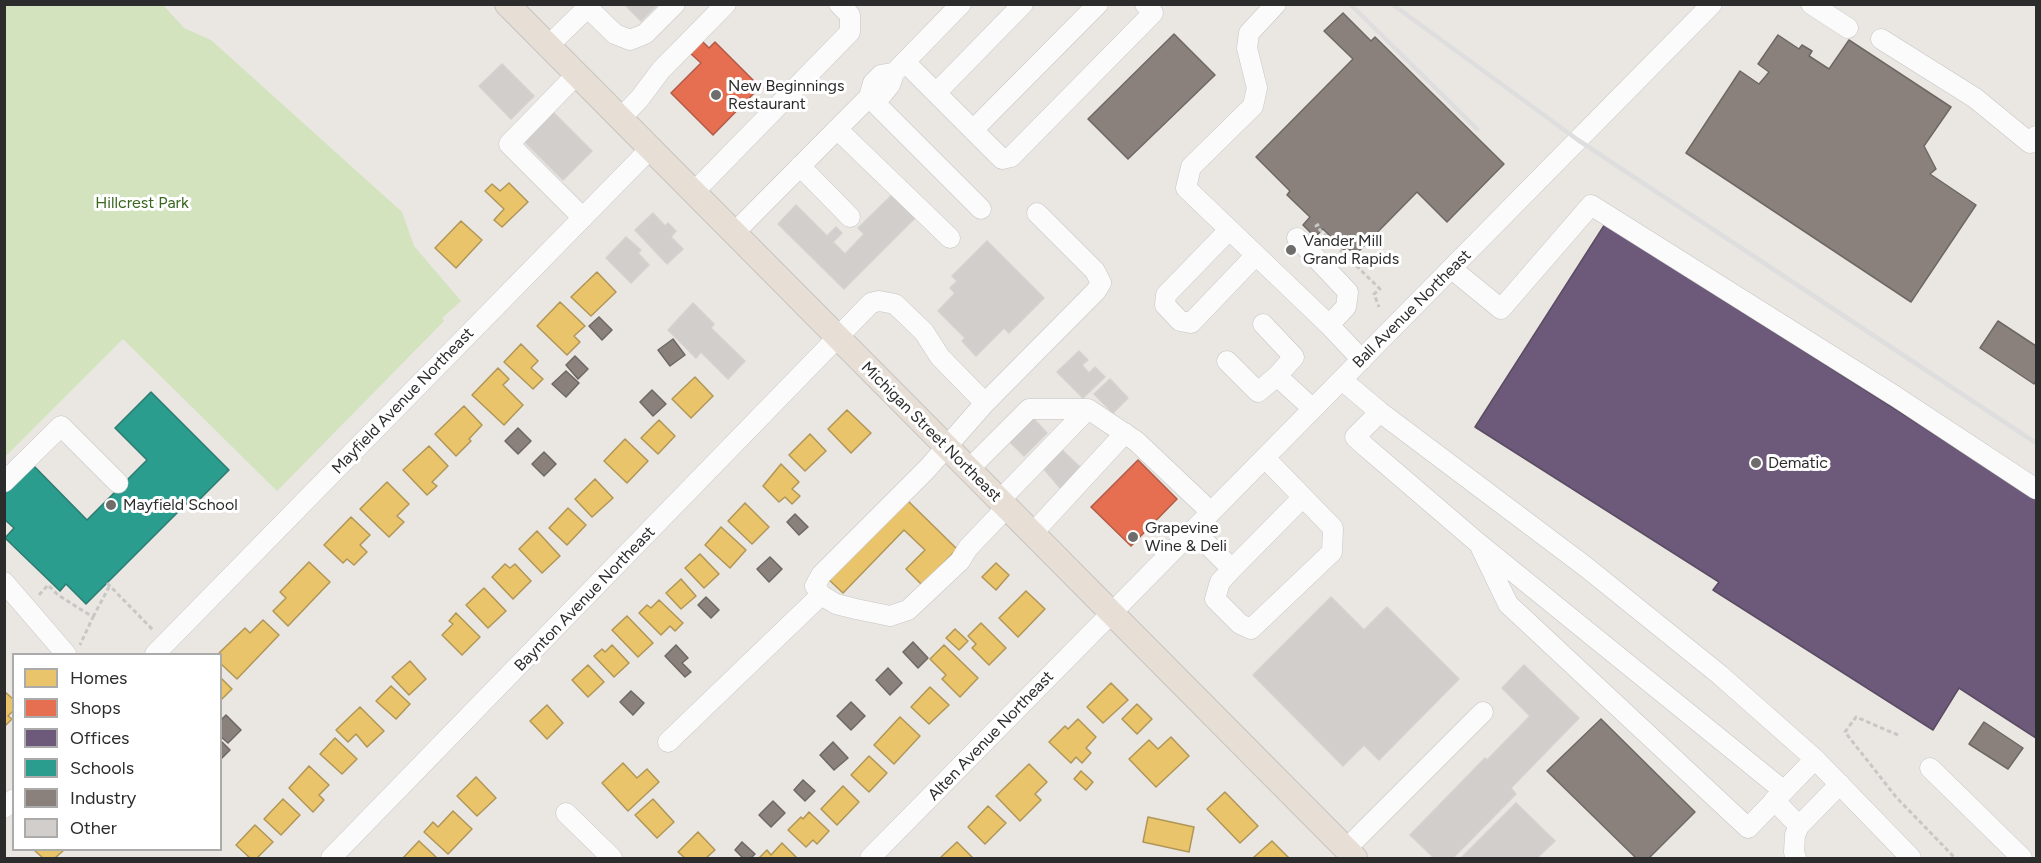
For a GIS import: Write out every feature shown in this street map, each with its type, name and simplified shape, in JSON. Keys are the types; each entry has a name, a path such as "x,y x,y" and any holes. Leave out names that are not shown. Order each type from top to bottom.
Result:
{"main road":[{"name":"Michigan Street Northeast","path":"507,4 1350,854"}],"street":[{"path":"548,46 586,6 615,34 630,40 645,34 675,4"},
{"path":"621,118 661,70 726,4"},
{"path":"734,233 869,97 881,96 890,85 899,67 961,4"},
{"path":"936,93 1023,4"},
{"path":"973,130 1098,4"},
{"path":"899,67 936,93 1002,159 1011,157 1153,13 1145,4"},
{"path":"1276,4 1249,33 1247,48 1257,88 1253,106 1191,167 1186,188 1329,325 1362,360"},
{"name":"Ball Avenue Northeast","path":"1111,614 1712,4"},
{"path":"1810,4 1848,27"},
{"path":"694,192 850,32 849,8"},
{"path":"1881,39 1975,98 2030,143 2037,136"},
{"path":"577,74 509,144 583,218"},
{"path":"869,97 981,209"},
{"path":"837,129 950,238"},
{"name":"Mayfield Avenue Northeast","path":"161,649 651,148"},
{"path":"800,166 850,217"},
{"path":"1452,269 1502,309 1591,205 1885,389 2037,489"},
{"path":"1037,213 1095,270 1101,283 1096,291 985,403 946,448 821,575 815,586 821,595 836,604 890,616 908,610 960,561 1003,504 1088,409"},
{"path":"1229,230 1166,295 1165,306 1180,321 1191,323 1256,255"},
{"path":"1297,238 1348,292 1346,306 1329,325"},
{"name":"Baynton Avenue Northeast","path":"331,858 871,303 879,301 895,304 924,332 940,357 985,403"},
{"path":"1227,362 1258,392 1277,376 1294,357 1263,324"},
{"path":"1277,376 1313,409"},
{"path":"1342,380 1380,412 1586,567 1720,675 1815,759 1911,858"},
{"path":"968,470 1029,409 1088,409 1125,433 1171,472 1211,512"},
{"path":"1380,412 1355,437 1779,796 1799,826"},
{"path":"4,482 61,426 118,483"},
{"path":"1032,534 1125,433"},
{"path":"1265,458 1334,528 1332,552 1251,629 1240,624 1215,599 1220,582 1303,497"},
{"path":"1193,530 1232,569"},
{"path":"1478,543 1508,604 1748,828 1815,759"},
{"path":"4,582 65,653"},
{"path":"668,742 821,595"},
{"name":"Alten Avenue Northeast","path":"870,858 1111,614"},
{"path":"1350,854 1483,712"},
{"path":"1930,768 2022,858"},
{"path":"1796,858 1795,835 1799,826 1840,784"},
{"path":"566,813 612,858"}],"path":[{"path":"1319,224 1316,226 1380,289 1374,294 1379,307"},
{"path":"48,585 58,595 93,617"},
{"path":"76,653 108,585 161,649"},
{"path":"1898,735 1856,717 1845,732 1896,797 1955,858"}],"green space":[{"name":"Hillcrest Park","path":"4,5 163,5 184,28 211,40 402,212 414,246 461,301 442,318 444,321 277,491 123,339 5,457"}],"building: Homes":[{"path":"509,183 528,202 502,227 494,220 504,209 485,191 492,184 500,191"},
{"path":"461,221 482,240 456,268 435,248"},
{"path":"597,272 616,292 591,316 571,297"},
{"path":"560,302 585,326 574,336 580,342 567,355 537,326"},
{"path":"521,344 538,361 531,368 543,379 533,389 504,362"},
{"path":"498,368 509,379 503,385 523,405 504,425 472,395"},
{"path":"695,377 713,396 691,418 672,399"},
{"path":"464,406 482,425 469,439 471,441 456,456 435,434"},
{"path":"847,410 871,433 851,453 828,429"},
{"path":"659,420 675,436 658,454 641,438"},
{"path":"810,434 826,451 805,471 789,455"},
{"path":"625,439 648,461 627,483 604,461"},
{"path":"429,446 448,466 432,482 437,486 427,495 403,470"},
{"path":"781,464 799,482 792,489 800,496 792,504 785,497 779,502 763,486"},
{"path":"595,479 613,498 592,517 575,499"},
{"path":"387,482 409,504 397,516 404,522 389,537 360,509"},
{"path":"904,497 957,549 922,585 906,569 925,550 904,530 843,593 826,577"},
{"path":"745,503 769,527 752,544 728,521"},
{"path":"568,508 586,525 567,545 549,528"},
{"path":"351,517 370,535 360,545 367,552 354,565 347,559 343,563 324,545"},
{"path":"721,527 746,550 730,568 705,545"},
{"path":"537,531 560,556 542,573 519,549"},
{"path":"700,554 719,574 704,588 685,568"},
{"path":"309,562 330,582 288,626 273,611 286,598 280,592"},
{"path":"996,563 1009,575 996,590 982,577"},
{"path":"505,564 510,568 515,564 531,581 513,599 492,577"},
{"path":"681,579 696,596 681,609 666,593"},
{"path":"484,588 506,611 488,628 466,605"},
{"path":"1026,591 1045,609 1018,637 999,618"},
{"path":"659,600 683,623 675,631 670,626 661,635 639,613 647,605 651,608"},
{"path":"456,613 480,637 462,655 442,635 453,624 449,621"},
{"path":"627,616 653,643 638,657 612,630"},
{"path":"263,620 279,635 237,679 222,665 222,653 219,653 245,628 250,633"},
{"path":"981,623 1006,648 989,665 972,648 976,644 968,636"},
{"path":"955,629 968,641 959,650 946,638"},
{"path":"612,645 629,663 614,677 594,656 602,649 605,652"},
{"path":"944,645 978,678 960,697 942,679 946,675 930,659"},
{"path":"410,661 426,679 409,695 392,677"},
{"path":"588,665 604,682 588,697 572,680"},
{"path":"222,679 232,689 222,699"},
{"path":"1111,683 1128,700 1103,723 1087,707"},
{"path":"391,686 410,704 396,719 376,701"},
{"path":"930,687 949,705 929,724 911,707"},
{"path":"4,691 12,698 12,712 8,716 12,719 4,727"},
{"path":"1137,704 1152,719 1137,734 1122,719"},
{"path":"547,705 563,723 547,739 530,721"},
{"path":"360,707 384,731 367,747 356,734 348,742 336,730"},
{"path":"900,717 920,736 894,764 874,745"},
{"path":"1078,719 1096,737 1086,748 1091,753 1082,763 1076,757 1071,763 1049,742 1065,726 1068,729"},
{"path":"1171,737 1189,756 1156,787 1129,759 1149,740 1158,749"},
{"path":"335,738 357,759 342,774 320,754"},
{"path":"869,756 887,773 869,792 851,775"},
{"path":"623,763 637,778 647,769 659,782 628,811 602,783"},
{"path":"1029,764 1047,782 1035,794 1041,800 1020,821 996,796"},
{"path":"309,766 329,785 319,795 324,800 313,812 289,788"},
{"path":"1081,771 1093,782 1086,790 1074,779"},
{"path":"476,777 496,798 477,816 457,796"},
{"path":"843,786 859,802 837,825 821,809"},
{"path":"1225,792 1258,826 1240,843 1207,809"},
{"path":"283,799 300,815 281,835 264,819"},
{"path":"653,799 674,822 657,838 635,815"},
{"path":"988,806 1006,823 985,844 968,827"},
{"path":"453,811 472,829 448,854 424,832 433,822 438,827"},
{"path":"809,812 829,831 817,844 813,840 806,847 788,830"},
{"path":"1148,817 1194,827 1189,852 1143,842"},
{"path":"255,825 273,842 257,858 250,858 236,845"},
{"path":"698,832 715,850 706,858 685,858 678,852"},
{"path":"419,841 437,858 403,858"},
{"path":"1272,841 1289,858 1253,858"},
{"path":"957,842 973,858 940,858"},
{"path":"782,843 797,858 759,858 767,850 771,855"},
{"path":"35,851 63,851 55,858 43,858"}],"building: Shops":[{"path":"702,41 709,48 715,42 760,87 713,135 671,93 701,63 690,53"},
{"path":"1138,460 1177,499 1131,546 1091,507"}],"building: Offices":[{"name":"Dematic","path":"1605,224 2036,499 2036,738 1959,688 1933,730 1713,590 1719,582 1475,427"}],"building: Schools":[{"path":"151,392 229,470 194,505 190,500 86,604 66,584 60,591 5,538 14,528 4,519 4,491 32,464 87,520 147,460 115,428"}],"building: Industry":[{"path":"1343,13 1371,41 1375,37 1504,164 1447,222 1417,192 1355,255 1347,247 1344,250 1323,229 1315,237 1303,225 1310,217 1287,195 1290,191 1256,157 1353,59 1324,31"},
{"path":"1174,34 1215,75 1128,159 1088,119"},
{"path":"1778,35 1799,49 1802,45 1812,51 1809,56 1829,69 1849,40 1951,107 1924,146 1936,169 1930,174 1976,205 1911,302 1686,153 1740,71 1759,84 1769,72 1758,64"},
{"path":"599,317 612,330 602,340 589,326"},
{"path":"1998,321 2036,346 2034,384 1980,348"},
{"path":"673,339 685,355 670,366 658,350"},
{"path":"575,356 588,369 578,379 566,365"},
{"path":"566,371 579,383 566,397 552,384"},
{"path":"652,390 666,404 653,416 640,402"},
{"path":"518,428 531,441 518,454 505,441"},
{"path":"544,452 556,464 544,476 532,464"},
{"path":"795,514 808,527 799,535 787,522"},
{"path":"770,557 782,569 769,582 757,569"},
{"path":"706,597 719,610 711,618 698,605"},
{"path":"913,642 928,658 918,668 903,652"},
{"path":"676,645 688,658 682,663 691,672 685,677 665,656"},
{"path":"888,668 902,683 890,695 876,680"},
{"path":"631,691 644,703 633,715 620,702"},
{"path":"851,702 865,716 851,730 837,716"},
{"path":"226,715 241,730 228,743 222,738 222,719"},
{"path":"1601,719 1695,812 1649,858 1636,858 1547,771"},
{"path":"1984,722 2023,748 2008,769 1969,744"},
{"path":"222,742 230,750 222,758"},
{"path":"833,742 848,758 834,770 820,755"},
{"path":"803,780 815,791 805,801 794,790"},
{"path":"773,801 785,813 771,827 759,815"},
{"path":"742,842 755,854 751,858 743,858 735,850"}],"building: Other":[{"path":"624,4 658,4 641,21"},
{"path":"502,64 534,96 511,119 479,86"},
{"path":"552,111 592,151 563,180 523,140"},
{"path":"893,194 916,217 844,289 778,224 796,205 827,236 836,227 842,233 833,242 845,254 864,234 858,228"},
{"path":"653,213 665,226 668,223 676,231 671,237 683,249 667,264 635,230"},
{"path":"626,237 641,250 638,253 649,265 631,283 606,258"},
{"path":"987,241 1044,298 1009,333 1004,328 976,356 962,341 965,338 938,311 955,293 950,288 957,281 952,276"},
{"path":"693,303 714,324 711,328 745,361 728,379 701,352 696,358 668,330"},
{"path":"1079,351 1088,360 1082,365 1089,373 1095,367 1105,377 1083,398 1057,372"},
{"path":"1110,379 1128,398 1113,413 1094,394"},
{"path":"1032,417 1047,433 1024,456 1009,441"},
{"path":"1060,448 1081,468 1061,489 1042,467"},
{"path":"1331,597 1364,630 1387,607 1459,679 1379,760 1364,745 1343,766 1253,675"},
{"path":"1524,665 1579,718 1511,788 1516,794 1453,858 1434,858 1410,835 1485,758 1487,760 1530,716 1502,688"},
{"path":"1516,803 1555,841 1537,858 1461,858"}],"railway":[{"path":"1350,4 1477,129"},
{"path":"1392,4 1578,140 2036,443"}],"place":[{"name":"New Beginnings Restaurant","path":"716,95"},
{"name":"Vander Mill Grand Rapids","path":"1291,250"},
{"name":"Dematic","path":"1756,463"},
{"name":"Mayfield School","path":"111,505"},
{"name":"Grapevine Wine & Deli","path":"1133,537"}]}
